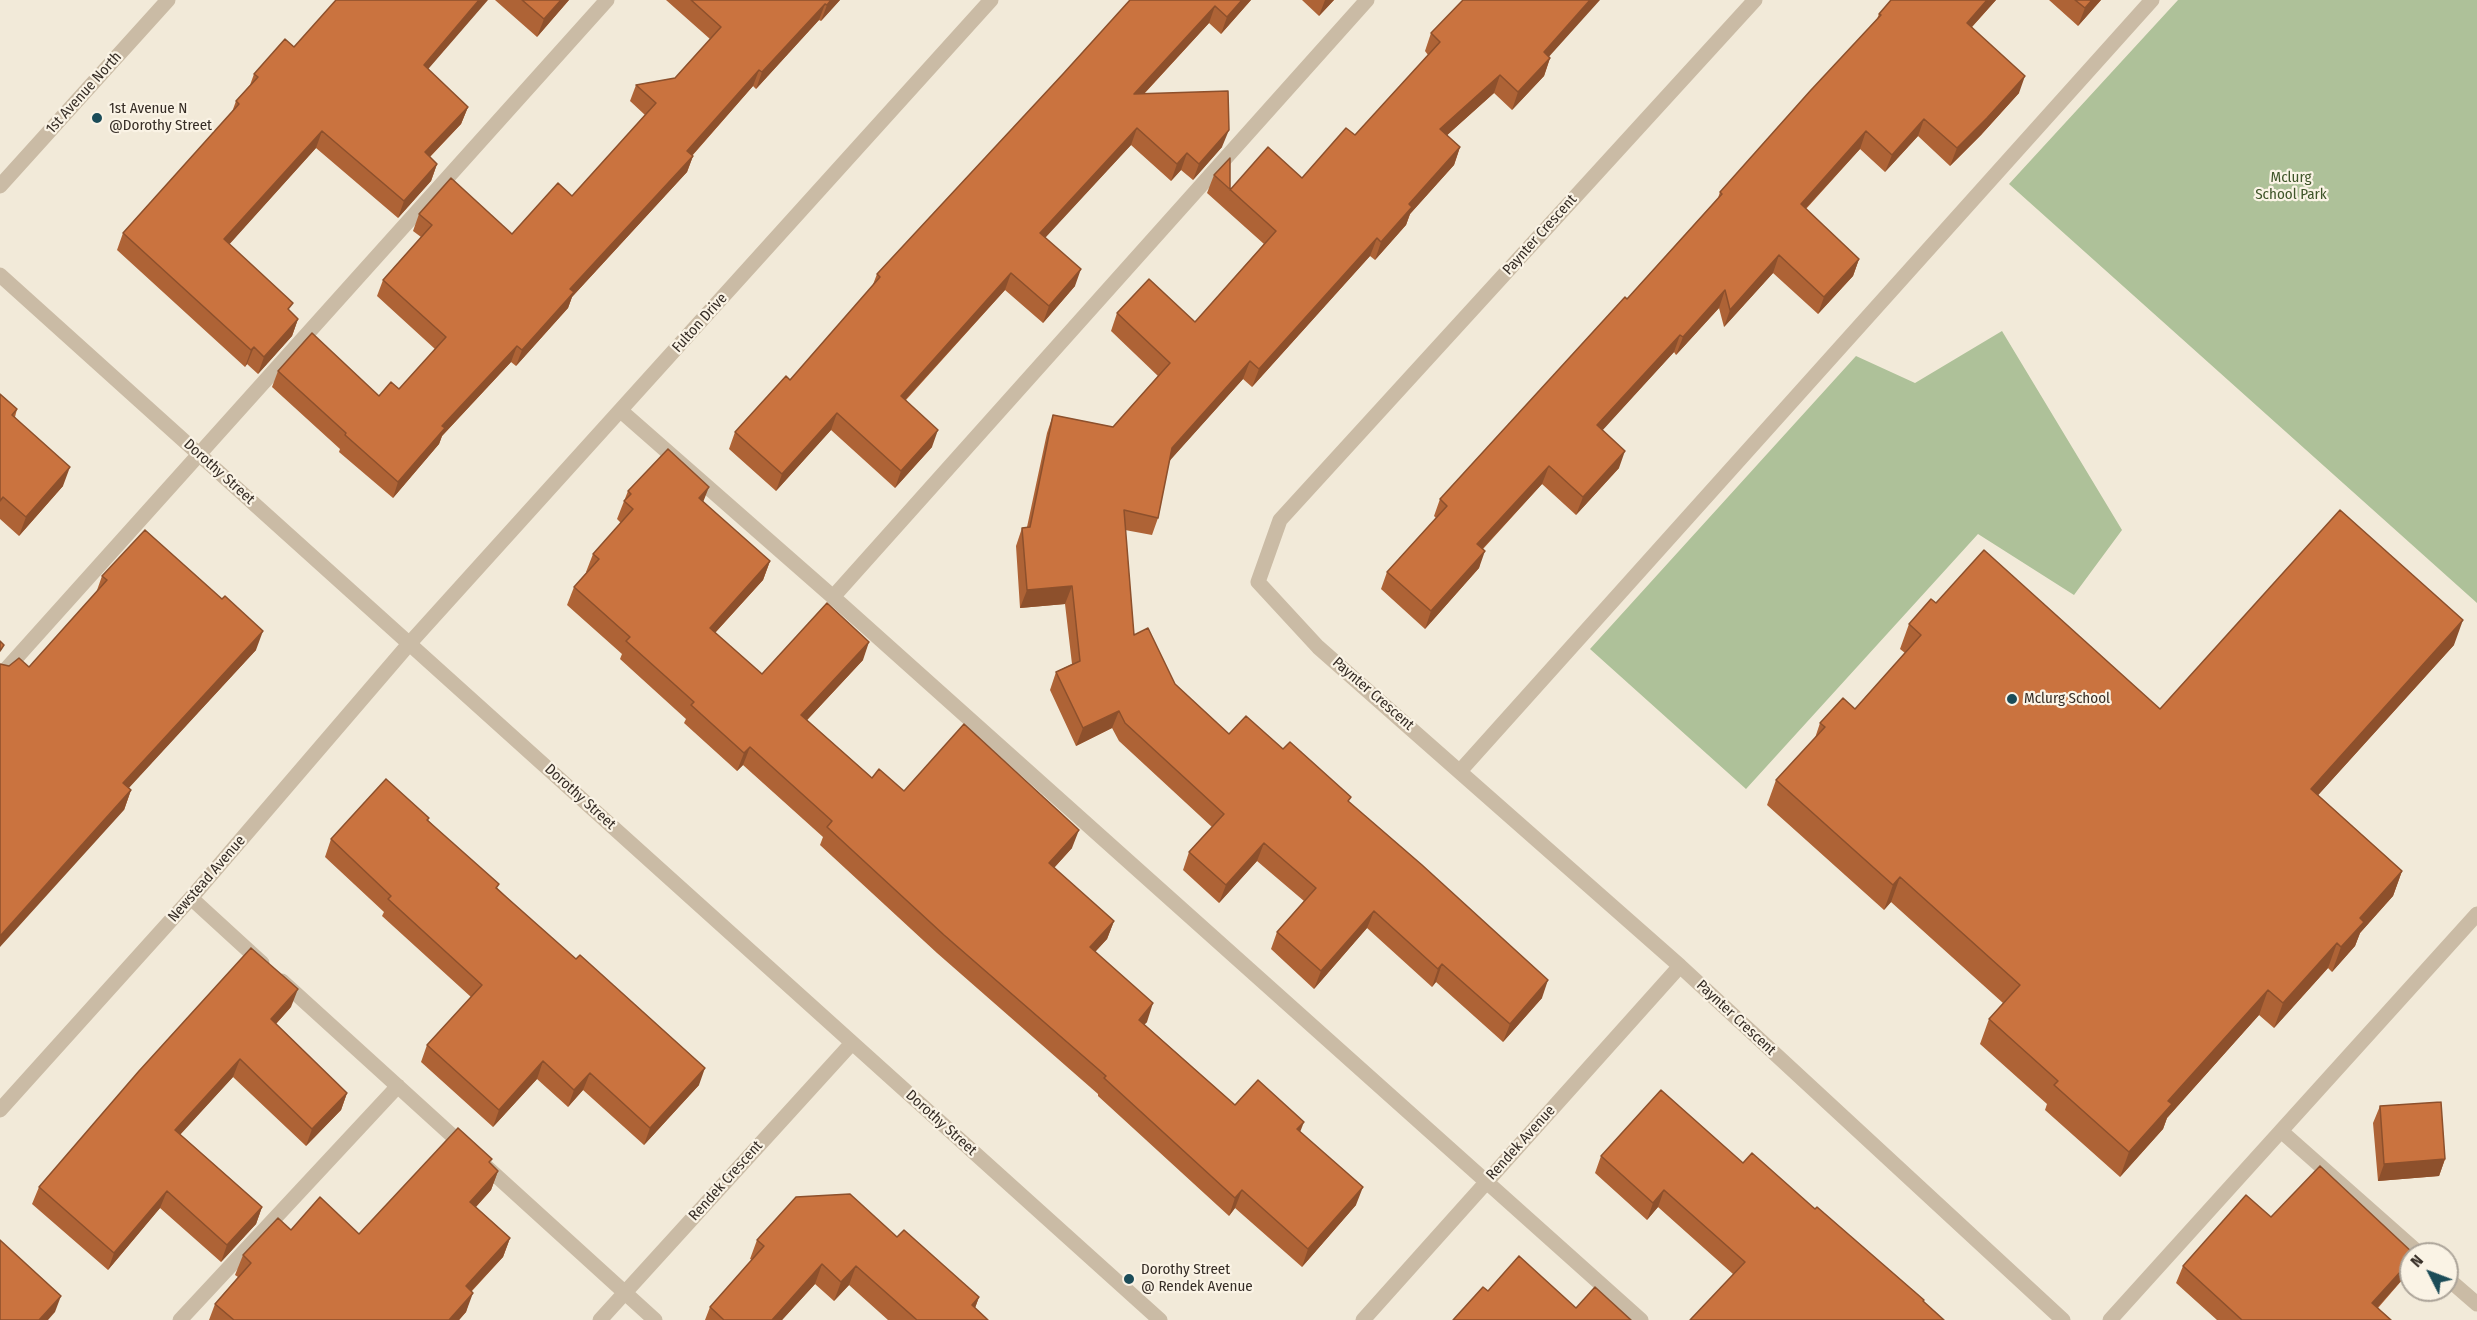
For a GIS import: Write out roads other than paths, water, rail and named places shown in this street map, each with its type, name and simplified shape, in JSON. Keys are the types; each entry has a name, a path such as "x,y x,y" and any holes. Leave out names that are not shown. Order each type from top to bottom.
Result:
{"street":[{"name":"1st Avenue North","path":"0,186 168,0"},
{"path":"0,676 607,0"},
{"name":"Fulton Drive","path":"409,644 991,0"},
{"path":"833,597 1367,0"},
{"name":"Paynter Crescent","path":"1755,0 1280,520 1258,582 1318,647 1461,770 1680,966 2063,1320"},
{"path":"1461,770 2152,0"},
{"name":"Dorothy Street","path":"0,275 1160,1320"},
{"path":"621,411 833,597 1641,1320"},
{"name":"Newstead Avenue","path":"0,1110 191,898 409,644"},
{"path":"191,898 655,1320"},
{"path":"2110,1320 2477,914"},
{"name":"Rendek Avenue","path":"1363,1320 1680,966"},
{"name":"Rendek Crescent","path":"600,1320 852,1042"},
{"path":"180,1320 398,1086"},
{"path":"2281,1131 2406,1242"},
{"path":"2459,1288 2477,1304"}],"place":[{"name":"1st Avenue N @Dorothy Street","path":"97,118"},
{"name":"Mclurg School","path":"2012,699"},
{"name":"Dorothy Street @ Rendek Avenue","path":"1129,1279"}],"park label":[{"name":"Mclurg School Park","path":"2291,186"}]}
